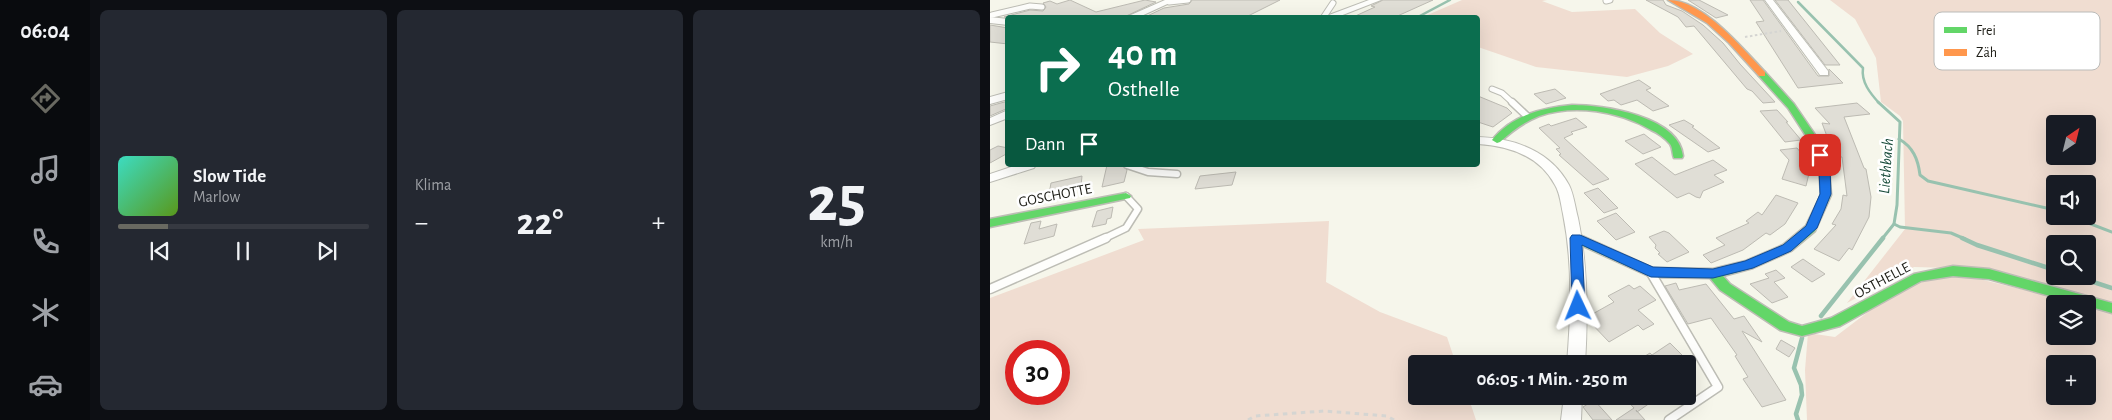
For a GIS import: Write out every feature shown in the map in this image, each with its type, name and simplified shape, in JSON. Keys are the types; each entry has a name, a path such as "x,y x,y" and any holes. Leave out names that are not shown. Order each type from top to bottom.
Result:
{"street":[{"path":"1335,15 1377,0"},
{"path":"1576,238 1651,272 1713,274 1748,265 1787,248 1811,228 1826,194 1824,168 1815,142 1791,106 1731,40 1709,21 1686,6 1671,0"},
{"path":"1769,0 1824,72"},
{"path":"1135,15 1170,1"},
{"path":"990,15 1005,21"},
{"path":"990,101 1005,96"},
{"path":"1497,140 1513,125 1528,116 1568,110 1600,110 1618,113 1648,123 1662,131 1677,145 1678,156"},
{"path":"990,122 1005,114"},
{"path":"1480,141 1497,140 1524,148 1535,155 1562,184 1576,238 1579,326 1577,355"},
{"path":"990,178 1024,167"},
{"name":"GOSCHOTTE","path":"990,223 1016,221 1126,196"},
{"name":"OSTHELLE","path":"1713,274 1725,287 1785,326 1802,331 1835,322 1918,277 1953,270 1989,274 2112,308"},
{"path":"1571,420 1572,405"}],"lane":[{"path":"1170,1 1172,3 1188,0"},
{"path":"1330,15 1333,3"},
{"path":"990,15 1030,6 1042,7"},
{"path":"1492,89 1502,93 1528,116"},
{"path":"1133,167 1148,172 1177,174"},
{"path":"990,289 1080,251 1126,228 1138,209 1126,196"},
{"path":"1651,272 1718,387 1669,420"}],"path":[{"path":"1731,40 1768,32"},
{"path":"1248,420 1255,416 1324,411 1387,416 1394,420"}],"shaded area":[{"path":"1462,0 1547,0 1542,1 1572,12 1635,9 1660,33 1693,54 1668,66 1627,77 1536,67 1480,48 1480,15 1428,15"},
{"path":"1830,0 2112,0 2112,305 2096,301 2096,295 2068,295 1949,268 1914,267 1847,303 1905,229 1903,121 1900,116 1881,102 1876,58 1855,19"},
{"path":"1329,221 1326,282 1380,312 1447,337 1453,355 1408,355 1408,405 1471,405 1476,420 990,420 990,298 1144,240 1138,229"},
{"path":"1954,273 2046,295 2046,345 2096,345 2096,307 2112,312 2112,420 1807,420 1805,370 1808,333 1835,337 1881,302 1921,279"}],"building":[{"path":"1070,0 1096,12 1145,0 1156,2 1128,15 1011,15 1030,10 1043,11 1046,7 1043,3 1050,1 1057,4"},
{"path":"1192,0 1280,0 1250,15 1149,15 1164,8 1189,4"},
{"path":"1383,0 1433,0 1400,15 1358,15 1375,7 1371,6"},
{"path":"1646,0 1663,0 1666,5 1682,11 1703,25 1723,43 1775,102 1763,103 1752,91 1747,89 1694,26 1686,27 1678,17"},
{"path":"1688,0 1699,0 1728,15 1716,18"},
{"path":"1750,0 1763,0 1818,76 1829,76 1829,69 1843,83 1798,88 1756,22 1764,21"},
{"path":"1775,0 1788,0 1840,65 1825,65"},
{"path":"990,25 1005,28 1005,44 990,42"},
{"path":"1639,80 1651,88 1646,90 1669,106 1653,111 1637,100 1621,105 1614,100 1608,101 1600,94"},
{"path":"1555,89 1566,98 1546,104 1534,94"},
{"path":"1480,97 1507,108 1512,113 1493,127 1480,123"},
{"path":"1005,102 1005,109 990,116 990,106"},
{"path":"1857,103 1870,114 1844,117 1866,169 1871,197 1869,217 1852,250 1849,248 1839,261 1814,249 1836,225 1832,224 1841,209 1843,195 1847,196 1842,157 1840,157 1836,148 1831,147 1822,123 1830,124 1815,108"},
{"path":"1777,110 1801,140 1785,142 1760,111"},
{"path":"1576,118 1587,127 1571,132 1573,134 1564,138 1609,179 1593,185 1559,155 1561,154 1556,149 1560,148 1539,128"},
{"path":"1684,120 1720,148 1708,152 1669,125"},
{"path":"1644,134 1661,147 1643,154 1625,141"},
{"path":"998,146 1005,147 1005,155 990,163 990,150"},
{"path":"1797,148 1811,165 1806,186 1782,179 1789,160 1780,150"},
{"path":"1652,157 1675,175 1713,160 1727,170 1714,175 1724,182 1703,191 1700,198 1689,193 1677,198 1635,164"},
{"path":"1107,167 1124,167 1127,170 1124,182 1102,187"},
{"path":"1236,172 1232,185 1195,189 1200,176"},
{"path":"1082,176 1081,186 1049,194 1051,183"},
{"path":"1598,188 1618,208 1604,213 1584,193"},
{"path":"1776,195 1798,203 1785,224 1770,235 1766,233 1743,250 1711,263 1703,255 1725,245 1716,238 1749,223 1746,221 1758,212 1762,215"},
{"path":"1113,207 1111,218 1107,219 1106,224 1092,227 1097,211"},
{"path":"1616,213 1635,232 1616,240 1597,221"},
{"path":"1041,221 1039,229 1057,224 1054,236 1024,244 1031,223"},
{"path":"1664,231 1669,233 1689,252 1667,262 1658,254 1660,253 1655,248 1656,245 1649,237"},
{"path":"1803,259 1825,274 1812,282 1791,267"},
{"path":"1776,270 1785,278 1774,282 1788,297 1772,303 1750,284 1769,278 1765,274"},
{"path":"1676,283 1679,290 1706,284 1734,319 1744,316 1762,342 1742,331 1786,400 1762,407 1743,379 1748,377 1735,356 1737,355 1711,318 1688,324 1665,286"},
{"path":"1629,285 1634,289 1640,286 1656,300 1638,310 1654,324 1643,330 1638,325 1609,342 1589,321 1589,316 1614,302 1608,296"},
{"path":"1781,340 1795,348 1789,357 1776,349"},
{"path":"1670,343 1682,355 1652,355"},
{"path":"1586,405 1598,405 1612,420 1593,420 1583,407"},
{"path":"1631,405 1647,405 1637,412 1645,420 1616,420 1634,408"}],"waterway":[{"path":"1422,15 1450,0"},
{"name":"Liethbach","path":"1798,2 1863,68 1865,83 1879,103"},
{"name":"Liethbach","path":"1879,103 1900,122 1899,139"},
{"name":"Liethbach","path":"1894,224 1897,205 1899,139"},
{"path":"1899,139 1911,150 1918,164 1920,175 1928,181 2046,208"},
{"name":"Liethbach","path":"1882,239 1894,224"},
{"path":"1894,224 1900,227 1951,233 1965,239"},
{"path":"2094,225 2112,232"},
{"name":"Liethbach","path":"1821,316 1883,238"},
{"path":"1962,238 1977,245 2046,267"},
{"path":"2096,283 2112,288"},
{"name":"Liethbach","path":"1798,420 1796,414 1802,395 1801,385 1794,368 1802,338"}],"traffic: fast":[{"path":"1576,238 1651,272 1713,274 1749,265 1787,248 1811,228 1826,195 1824,168 1815,142 1791,106 1762,74"},
{"path":"1497,140 1507,130 1536,114 1557,109 1602,109 1632,117 1659,130 1672,140 1678,151 1678,156"},
{"path":"990,223 1126,196"},
{"path":"1713,274 1725,287 1785,326 1802,331 1835,322 1918,277 1953,271 1989,274 2112,308"}],"traffic: slow":[{"path":"1671,0 1697,13 1721,31 1762,74"}],"route":[{"path":"1578,306 1576,238 1651,272 1713,274 1748,265 1787,248 1811,228 1826,194 1824,168 1820,155"}]}
